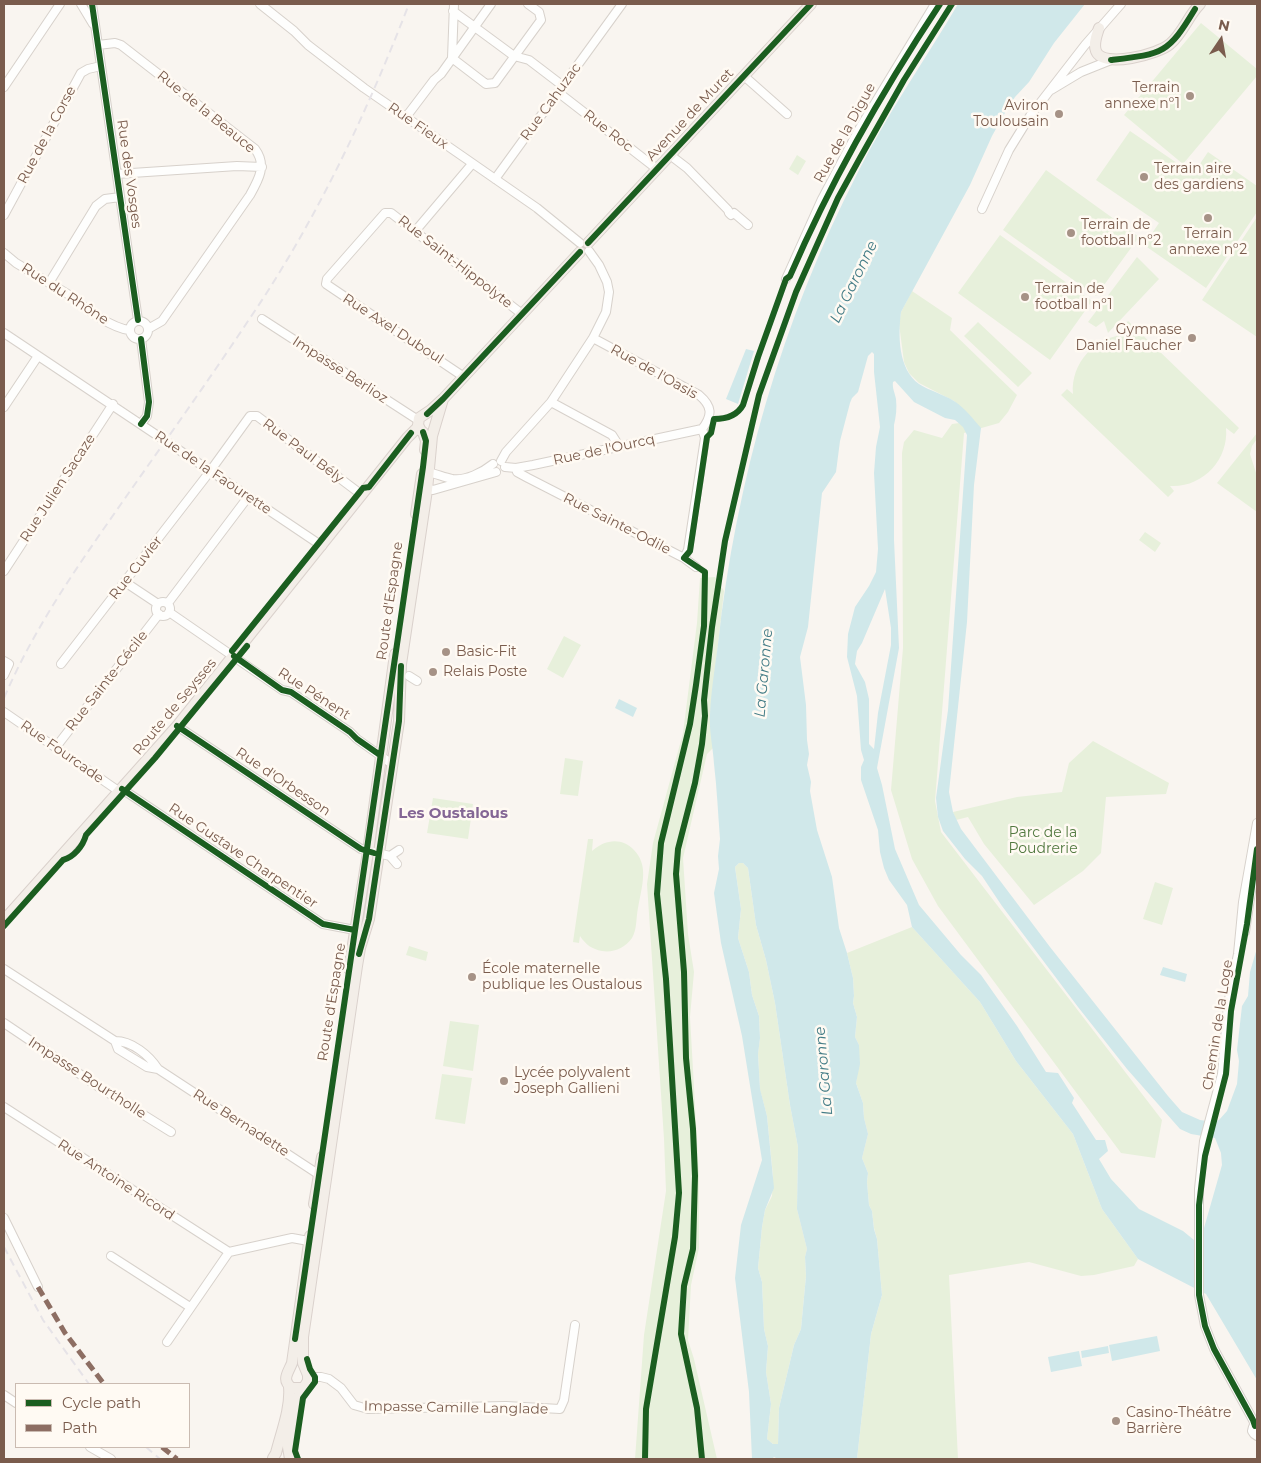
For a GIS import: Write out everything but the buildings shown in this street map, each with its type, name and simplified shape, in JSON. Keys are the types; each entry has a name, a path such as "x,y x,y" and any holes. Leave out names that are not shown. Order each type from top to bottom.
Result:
{"main road":[{"name":"Avenue de Muret","path":"426,424 443,399 657,169 673,158 810,4"},
{"path":"1099,28 1094,45 1096,52 1104,58 1112,60 1143,56 1163,49 1177,37 1197,5"},
{"name":"Route d'Espagne","path":"322,1175 360,948 369,919 398,721 401,664 425,473 426,424"},
{"name":"Route de Seysses","path":"4,920 177,726 411,433 426,424"},
{"name":"Route d'Espagne","path":"290,1369 312,1242 355,930 368,852 380,755 423,488"},
{"name":"Route d'Espagne","path":"306,1374 302,1357 312,1242"},
{"path":"271,1459 276,1453 290,1396 289,1386 285,1378 290,1369 298,1367 306,1374 308,1382 302,1388 298,1397 288,1447 290,1459"},
{"path":"289,1386 296,1389 302,1388"},
{"path":"271,1459 285,1459"}],"street":[{"path":"4,87 60,4"},
{"name":"Rue des Vosges","path":"81,4 96,32"},
{"name":"Rue des Vosges","path":"92,4 138,320"},
{"name":"Rue Fieux","path":"260,4 347,76 537,208 584,247 599,265 607,282 609,292 606,312 593,338 551,402 506,452 500,464"},
{"path":"406,117 434,80 441,74 491,4"},
{"path":"452,58 486,84 495,83 541,20 539,12 528,4"},
{"name":"Rue Cahuzac","path":"495,179 607,25 620,4"},
{"name":"Rue de la Digue","path":"786,279 822,199 858,131 935,4"},
{"path":"982,209 1009,150 1030,116 1099,28 1121,4"},
{"path":"452,58 454,7"},
{"name":"Rue Roc","path":"454,7 514,56 529,60 657,169"},
{"name":"Rue de la Beauce","path":"98,45 122,44 255,149 260,156 262,167 260,178 250,194 162,321 148,329"},
{"path":"1051,90 1082,72 1112,60"},
{"name":"Rue de la Corse","path":"4,215 81,73 101,66"},
{"path":"744,76 787,114"},
{"path":"673,158 709,191 731,215 734,213 748,225"},
{"path":"418,229 472,164"},
{"path":"117,174 237,166 262,167"},
{"path":"49,283 96,206 105,199 120,197"},
{"name":"Rue Saint-Hippolyte","path":"327,279 385,213 391,213 522,314"},
{"name":"Rue du Rhône","path":"4,253 16,263 115,326 129,330"},
{"name":"Rue Axel Duboul","path":"327,279 326,284 329,287 464,377"},
{"name":"Impasse Berlioz","path":"262,319 426,424"},
{"path":"138,320 144,322 148,329 145,337 141,339 133,337 129,330 133,322 138,320"},
{"name":"Rue de la Faourette","path":"4,333 113,404 322,546"},
{"name":"Rue de l'Oasis","path":"593,338 699,395 707,402 709,410 708,422 702,429"},
{"path":"141,339 149,402 147,416 141,424"},
{"path":"4,407 38,356"},
{"path":"551,402 612,435 619,446"},
{"name":"Rue Julien Sacaze","path":"4,571 113,404"},
{"name":"Rue Paul Bély","path":"210,471 247,418 254,415 362,495"},
{"path":"684,558 688,550 705,438 702,429"},
{"name":"Rue de l'Ourcq","path":"500,464 516,468 702,429"},
{"path":"604,431 608,448"},
{"path":"423,488 433,490 454,483 480,478 496,472 493,469 500,464"},
{"path":"425,473 453,479 462,478 500,464"},
{"path":"533,465 534,477 538,483"},
{"name":"Rue Sainte-Odile","path":"516,468 517,472 684,558 696,567"},
{"name":"Rue Cuvier","path":"61,664 210,471"},
{"path":"168,603 248,497"},
{"path":"125,582 158,604"},
{"path":"158,604 161,602 168,603"},
{"path":"158,604 156,609 158,614 164,616 170,612 168,603"},
{"name":"Rue Pénent","path":"170,612 282,690 291,692 350,732 380,755"},
{"name":"Rue Sainte-Cécile","path":"56,747 158,614"},
{"path":"4,661 8,664 4,675"},
{"path":"409,676 417,681"},
{"name":"Rue Fourcade","path":"4,712 121,790"},
{"name":"Rue d'Orbesson","path":"177,726 361,849 379,854"},
{"path":"380,755 392,764"},
{"name":"Rue Gustave Charpentier","path":"121,790 323,924 355,930"},
{"name":"Chemin de la Loge","path":"1257,823 1243,902 1238,954 1228,1004 1222,1074 1200,1171 1199,1205 1199,1295 1205,1326 1214,1349 1256,1425 1252,1431 1257,1436"},
{"name":"Chemin de la Loge","path":"1213,1112 1226,1074 1231,1011 1247,924 1257,849"},
{"path":"390,856 399,850"},
{"path":"379,854 390,856 398,864"},
{"name":"Rue Bernadette","path":"4,969 115,1041 125,1041 152,1059 158,1069 322,1175"},
{"name":"Impasse Bourtholle","path":"4,1023 102,1089 171,1132"},
{"name":"Rue Antoine Ricord","path":"4,1107 229,1252"},
{"path":"4,1218 38,1287"},
{"path":"167,1342 229,1252 292,1238 312,1242"},
{"path":"111,1256 190,1307"},
{"name":"Impasse Camille Langlade","path":"306,1374 329,1379 341,1388 354,1405 368,1409 506,1406 560,1409 564,1400 575,1325"},
{"path":"4,1395 15,1402"},
{"path":"92,1448 111,1459"}],"green space":[{"name":"Terrain annexe n°1","path":"1201,23 1257,69 1257,76 1183,164 1124,115"},
{"name":"Terrain annexe n°2","path":"1130,131 1193,174 1208,152 1257,186 1257,212 1206,288 1144,245 1159,223 1096,180"},
{"path":"797,155 806,161 798,175 789,169"},
{"name":"Terrain de football n°2","path":"1046,170 1139,237 1096,296 1003,230"},
{"path":"1257,217 1257,337 1202,300"},
{"name":"Terrain de football n°1","path":"1000,235 1092,301 1050,360 958,293"},
{"path":"1137,257 1159,279 1108,333 1104,321 1096,327 1088,322"},
{"path":"912,291 952,318 950,330 1017,395 1008,412 999,423 964,433 935,801 941,832 1162,1120 1155,1158 1121,1153 938,906 912,859 891,790 903,648 902,453 904,442 914,430 942,438 952,424 974,421 954,401 919,383 909,373 904,362 899,324 901,312"},
{"path":"1128,321 1239,428 1234,434 1226,428 1226,440 1223,451 1211,470 1193,482 1170,486 1174,491 1168,497 1061,395 1067,389 1073,394 1073,382 1076,371 1088,352 1097,344 1118,336 1130,335 1122,328"},
{"path":"978,322 1032,373 1018,387 964,336"},
{"path":"1257,433 1257,439 1252,446 1250,454 1257,476 1257,512 1217,483"},
{"path":"1145,532 1161,543 1155,552 1139,540"},
{"path":"715,577 724,591 710,717 713,748 707,754 683,858 688,934 694,972 690,1017 699,1175 699,1248 691,1285 688,1340 717,1459 635,1459 644,1335 666,1191 647,884 653,843 683,733 697,623 700,578"},
{"path":"564,636 581,645 563,678 547,669"},
{"name":"Parc de la Poudrerie","path":"1093,741 1169,783 1166,794 1106,797 1101,853 1083,871 1034,905 984,844 968,817 956,820 953,812 1017,797 1062,792 1069,763"},
{"path":"565,758 583,761 578,796 560,794"},
{"path":"433,798 473,804 468,839 427,833"},
{"path":"588,839 593,839 592,851 602,844 615,841 621,842 632,848 642,864 643,879 635,931 629,942 614,950 602,951 595,949 580,936 579,943 573,942"},
{"path":"739,863 743,863 748,868 756,925 775,1003 798,1147 797,1209 807,1249 801,1329 794,1345 779,1408 778,1444 773,1444 767,1439 771,1404 766,1372 768,1346 764,1329 762,1282 758,1268 762,1227 765,1210 772,1196 773,1176 767,1116 760,1090 758,1054 760,1038 759,1016 752,995 749,972 738,938 741,909 735,867"},
{"path":"1155,882 1173,888 1162,925 1143,919"},
{"path":"912,927 980,1002 1016,1061 1073,1134 1102,1209 1138,1259 1134,1266 1094,1275 1081,1276 1029,1262 949,1275 958,1459 857,1459 871,1334 882,1295 877,1239 872,1211 869,1205 868,1173 862,1158 868,1134 863,1103 856,1083 859,1045 855,1037 857,1017 853,1003 853,978 847,953"},
{"path":"409,946 428,952 426,961 406,955"},
{"path":"450,1021 479,1025 473,1071 443,1066"},
{"path":"442,1074 472,1078 465,1124 435,1119"}],"water":[{"name":"La Garonne","path":"958,4 1085,4 1054,43 1029,82 1015,97 1006,111 992,136 970,185 901,312 901,351 903,361 912,378 919,384 954,401 981,428 974,485 967,622 949,792 953,812 961,829 1050,947 1168,1096 1182,1112 1200,1120 1214,1122 1219,1120 1227,1111 1237,1084 1239,1061 1237,1050 1242,1006 1248,996 1250,972 1257,948 1257,1380 1206,1294 1138,1259 1102,1209 1073,1134 1016,1061 980,1002 912,927 907,905 889,880 884,868 878,830 861,780 861,767 864,760 861,750 857,696 847,657 848,634 855,607 876,572 878,549 874,473 880,427 874,354 872,352 868,356 858,392 850,403 840,441 836,472 822,493 808,627 800,657 806,705 809,754 807,765 811,782 810,791 817,830 832,877 839,928 853,978 853,1003 857,1017 855,1037 859,1045 860,1064 856,1083 863,1103 868,1134 862,1158 868,1173 869,1205 872,1211 877,1239 882,1295 871,1334 857,1459 778,1459 774,1457 772,1459 752,1459 749,1392 735,1278 741,1225 762,1160 742,1036 721,943 714,893 719,869 720,839 710,715 726,583 750,462 766,402 785,343 807,285 831,228 869,150","holes":["895,381 914,402 945,418 955,420 963,427 967,435 948,710 936,798 938,817 943,831 965,859 982,876 1002,906 1127,1069 1180,1129 1191,1134 1215,1138 1221,1153 1222,1165 1204,1228 1194,1240 1183,1231 1139,1209 1111,1179 1099,1159 1108,1151 1105,1140 1096,1140 1072,1103 1074,1098 1058,1073 1046,1072 1017,1026 981,975 961,955 919,905 895,849 877,768 899,648 894,540 894,425 896,399 893,382","885,589 891,628 891,645 878,713 874,749 869,744 869,699 865,682 855,664 857,651","739,863 743,863 748,868 756,925 775,1003 798,1147 797,1209 807,1249 801,1329 794,1345 779,1408 778,1444 773,1444 767,1439 771,1404 766,1372 768,1346 764,1329 762,1282 758,1268 765,1210 774,1188 767,1116 760,1089 758,1054 760,1038 759,1016 752,995 749,972 738,938 741,909 735,867"]},
{"path":"746,349 754,351 738,404 726,399"},
{"path":"619,699 637,708 633,717 615,708"},
{"path":"1163,967 1187,974 1185,982 1160,975"},
{"path":"1157,1336 1160,1351 1112,1361 1109,1345"},
{"path":"1108,1346 1109,1353 1082,1358 1081,1351"},
{"path":"1079,1351 1082,1366 1051,1372 1048,1357"}],"railway":[{"path":"4,698 43,622 73,575 201,390 272,284 295,246 338,167 357,127 409,4"},
{"path":"4,1247 43,1320 88,1383"},
{"path":"147,1448 160,1459"}],"marked path":[{"path":"38,1287 65,1333 103,1383"},
{"path":"163,1448 177,1459"}],"cycle path":[{"path":"92,4 138,320"},
{"path":"588,243 811,4"},
{"path":"645,1459 646,1409 675,1237 679,1193 666,979 657,894 661,843 690,724 704,626 705,572 684,558 690,551 707,437 711,433 714,419 731,416 741,409 786,279 790,276 840,171 878,103 940,4"},
{"path":"702,1459 697,1408 681,1334 684,1286 693,1249 695,1176 693,1129 686,1058 684,972 676,874 678,849 695,783 702,744 705,716 704,700 712,627 725,541 759,395 796,292 838,198 904,80 952,4"},
{"path":"1111,60 1142,56 1162,49 1178,35 1195,9"},
{"path":"427,414 580,252"},
{"path":"141,339 149,402 147,416 141,424"},
{"path":"295,1339 423,467 426,441 423,432"},
{"path":"369,487 411,433"},
{"path":"232,651 363,488 369,487"},
{"path":"4,926 63,860 78,850 86,835 155,758 247,646"},
{"path":"234,656 282,690 291,692 350,732 380,755"},
{"path":"359,954 369,919 399,721 401,666"},
{"path":"177,726 361,849 374,853"},
{"path":"122,789 323,924 355,930"},
{"path":"1255,1426 1214,1349 1205,1326 1199,1295 1199,1205 1205,1156 1226,1074 1231,1011 1247,924 1257,849"},
{"path":"298,1459 295,1451 303,1398 315,1382 315,1377 307,1359"}],"place":[{"name":"Terrain annexe n°1","path":"1190,96"},
{"name":"Aviron Toulousain","path":"1059,114"},
{"name":"Terrain aire des gardiens","path":"1144,177"},
{"name":"Terrain annexe n°2","path":"1208,218"},
{"name":"Terrain de football n°2","path":"1071,233"},
{"name":"Terrain de football n°1","path":"1025,297"},
{"name":"Gymnase Daniel Faucher","path":"1192,338"},
{"name":"Basic-Fit","path":"446,652"},
{"name":"Relais Poste","path":"433,672"},
{"name":"École maternelle publique les Oustalous","path":"472,977"},
{"name":"Lycée polyvalent Joseph Gallieni","path":"504,1081"},
{"name":"Casino-Théâtre Barrière","path":"1116,1421"}],"district":[{"name":"Les Oustalous","path":"453,814"}]}
